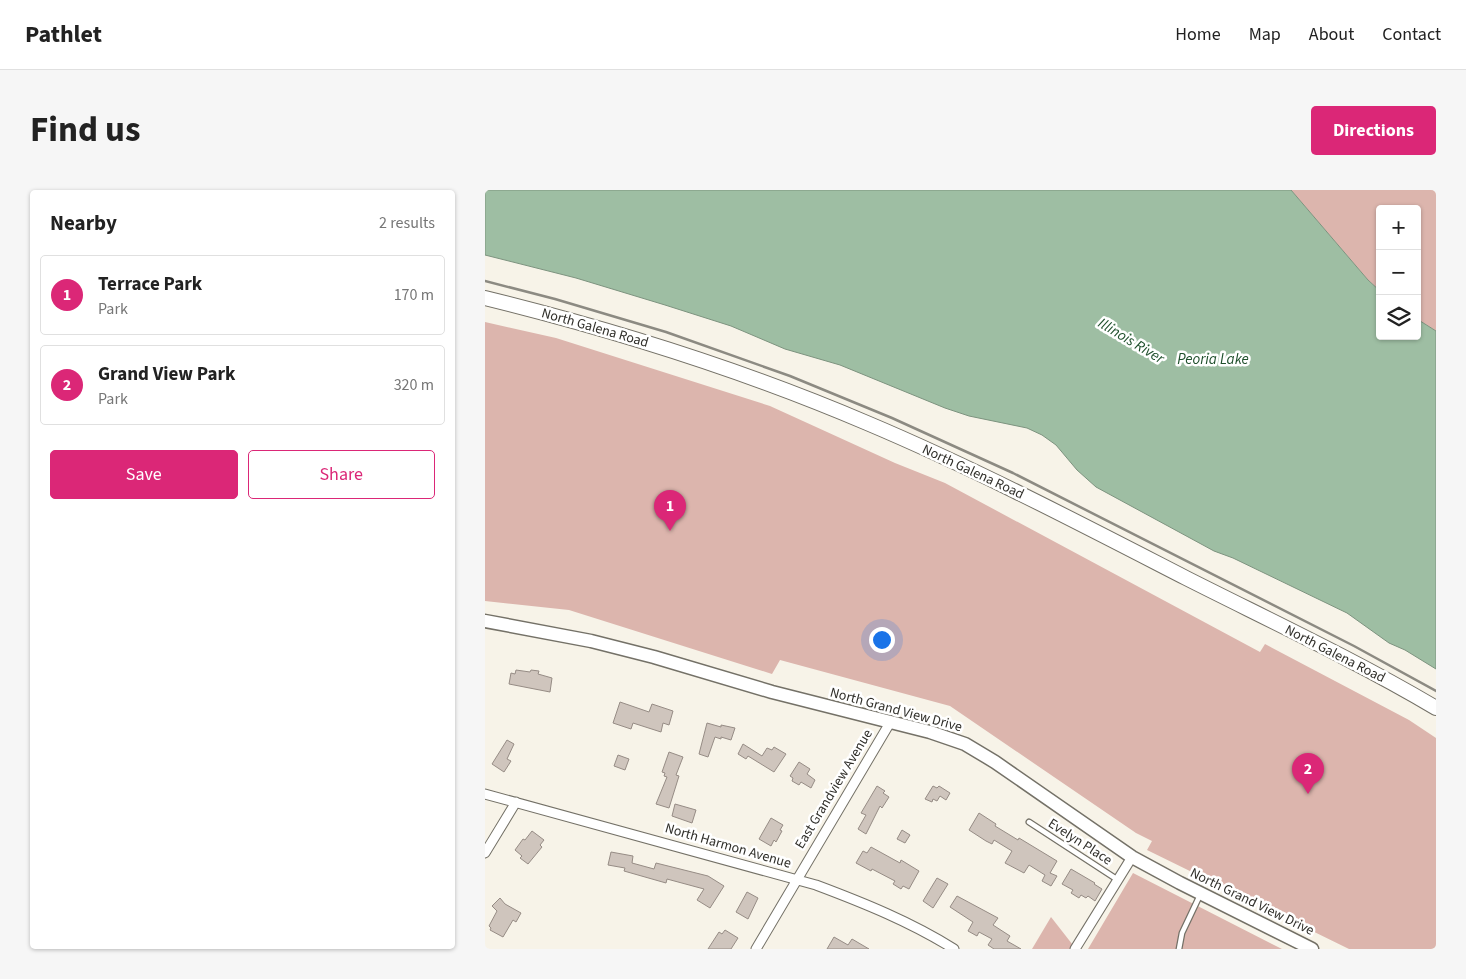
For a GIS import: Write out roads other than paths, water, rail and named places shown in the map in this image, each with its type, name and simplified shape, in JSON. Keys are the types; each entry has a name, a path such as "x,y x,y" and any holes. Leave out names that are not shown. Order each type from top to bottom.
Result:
{"main road":[{"name":"North Galena Road","path":"485,298 575,321 671,350 781,388 864,422 965,467 1037,502 1367,669 1436,708"}],"street":[{"name":"North Grand View Drive","path":"485,621 591,640 773,692 943,736 972,748 1132,857 1201,894 1312,949"},
{"name":"East Grandview Avenue","path":"756,949 891,722"},
{"name":"North Harmon Avenue","path":"485,794 797,880 841,894 916,926 954,949"},
{"path":"485,853 516,802"},
{"path":"1075,949 1119,881 1132,857"}],"lane":[{"name":"Evelyn Place","path":"1029,822 1119,881"},
{"path":"1179,949 1182,934 1201,894"}],"water":[{"name":"Peoria Lake","path":"485,190 1291,190 1376,287 1376,340 1421,340 1421,322 1436,331 1436,669 1405,650 1389,643 1347,613 1233,558 1214,551 1096,487 1077,470 1056,445 1042,435 1027,428 969,416 945,408 840,365 785,349 731,326 576,278 485,255"}],"railway":[{"path":"485,281 555,299 666,332 790,376 892,418 1013,473 1354,646 1436,691"}],"place":[{"name":"Terrace Park","path":"670,531"},
{"name":"Grand View Park","path":"1308,794"}],"water label":[{"name":"Illinois River","path":"1131,341"}]}
